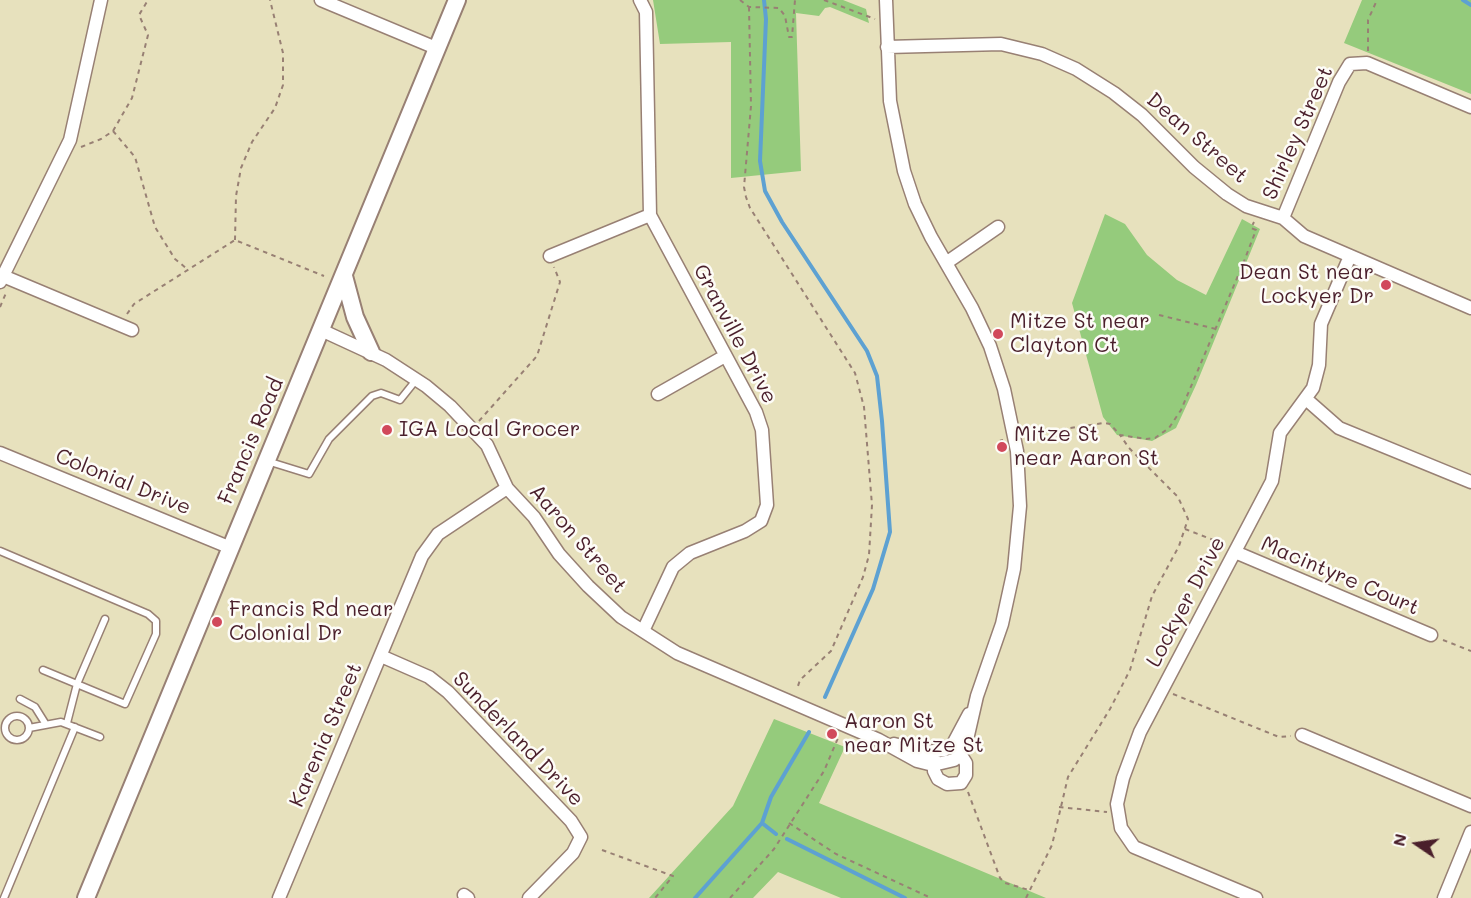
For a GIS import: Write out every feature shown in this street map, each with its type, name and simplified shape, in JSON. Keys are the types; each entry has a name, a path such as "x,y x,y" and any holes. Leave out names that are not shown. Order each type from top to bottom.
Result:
{"main road":[{"name":"Francis Road","path":"86,898 457,0"},
{"path":"344,276 355,317 370,352"}],"street":[{"path":"101,0 70,140 6,280 127,327"},
{"path":"321,0 436,48"},
{"name":"Granville Drive","path":"640,0 645,12 650,215 756,412 762,430 766,505 761,521 746,531 690,553 673,567 643,631"},
{"path":"886,0 890,101 904,171 915,204 990,346 1004,389 1017,451 1020,506 1014,569 1002,624 977,696 966,744 945,755 936,775 942,782 951,785 961,783 967,769 945,755"},
{"name":"Dean Street","path":"887,47 1001,44 1042,54 1076,69 1114,93 1142,115 1194,167 1227,194 1246,206 1283,218 1304,236 1471,308"},
{"path":"1367,63 1471,107"},
{"name":"Shirley Street","path":"1283,218 1339,82 1350,64 1367,63"},
{"path":"550,256 650,215"},
{"path":"946,263 998,227"},
{"name":"Lockyer Drive","path":"1256,898 1134,847 1121,828 1117,804 1123,778 1140,732 1272,481 1280,433 1305,399 1318,376 1321,324 1350,256"},
{"name":"Aaron Street","path":"321,330 370,352 416,379 450,406 487,445 507,488 534,517 559,554 588,586 621,616 643,631 677,653 714,671 879,740 945,755"},
{"path":"658,394 725,356"},
{"path":"1305,399 1339,428 1471,482"},
{"name":"Colonial Drive","path":"0,453 231,548"},
{"name":"Karenia Street","path":"279,898 422,556 438,534 507,488"},
{"name":"Macintyre Court","path":"1235,552 1431,635"},
{"name":"Sunderland Drive","path":"381,656 429,677 448,692 571,821 581,837 573,853 529,898"},
{"path":"1302,735 1471,806"},
{"path":"1444,898 1471,832"}],"lane":[{"path":"267,461 309,474 329,439 372,396 381,393 400,400 416,379"},
{"path":"0,551 153,617 157,625 156,634 125,704 43,670"},
{"path":"67,723 77,684 105,619"},
{"path":"20,699 35,707 45,723"},
{"path":"29,728 25,720 17,716 8,720 4,730 10,738 18,740 25,737 29,728 45,723 67,723 100,737"},
{"path":"4,898 75,727"}],"path":[{"path":"79,149 113,131 132,98 138,65 145,50 148,35 139,15 147,0"},
{"path":"235,240 241,168 252,142 275,108 283,85 283,53 270,0"},
{"path":"740,0 749,7 772,6 783,11 789,37 792,37 795,0"},
{"path":"824,0 886,23"},
{"path":"1367,63 1368,20 1377,0"},
{"path":"749,7 751,106 744,187 746,197 750,208 855,373 864,407 872,505 872,532 862,577 831,651 800,680 796,689"},
{"path":"113,131 135,157 155,227 175,259 187,268"},
{"path":"1120,435 1155,438 1169,428 1181,410 1256,230 1251,228 1262,210"},
{"path":"127,327 134,304 187,268 208,258 235,240"},
{"path":"235,240 324,276"},
{"path":"472,428 537,356 560,282 550,256"},
{"path":"0,307 6,280"},
{"path":"1159,315 1216,329"},
{"path":"1025,438 1037,433 1110,424 1137,456 1178,497 1188,519 1179,546 1152,596 1130,670 1110,709 1068,777 1059,807 1052,845 1026,898"},
{"path":"1000,449 999,441 1003,440"},
{"path":"1185,529 1225,544 1235,552"},
{"path":"1431,635 1471,651"},
{"path":"1163,686 1174,696 1279,736 1302,735"},
{"path":"730,898 774,849 824,771 838,738"},
{"path":"961,783 969,793 1000,878 1005,883 1030,890"},
{"path":"1059,807 1119,813"},
{"path":"789,824 836,854 931,898"},
{"path":"602,850 673,876 655,898"}],"green space":[{"path":"653,0 843,0 866,9 869,23 830,7 825,8 819,16 796,13 801,171 731,178 731,42 660,44"},
{"path":"1362,0 1471,0 1471,94 1344,43"},
{"path":"1105,214 1125,224 1147,255 1177,280 1206,295 1242,219 1260,229 1176,428 1152,441 1117,435 1103,417 1072,303"},
{"path":"774,719 845,747 819,803 1046,898 841,898 778,872 753,898 649,898 733,806"}],"waterway":[{"path":"764,0 766,19 760,161 765,191 782,222 867,351 877,376 882,421 890,532 873,589 825,697"},
{"path":"1463,0 1471,5"},
{"path":"695,898 762,823 771,797 809,732"},
{"path":"762,823 776,834"},
{"path":"787,839 905,898"}],"place":[{"name":"Dean St near Lockyer Dr","path":"1386,285"},
{"name":"Mitze St near Clayton Ct","path":"998,334"},
{"name":"IGA Local Grocer","path":"387,430"},
{"name":"Mitze St near Aaron St","path":"1002,447"},
{"name":"Francis Rd near Colonial Dr","path":"217,622"},
{"name":"Aaron St near Mitze St","path":"832,734"}]}
